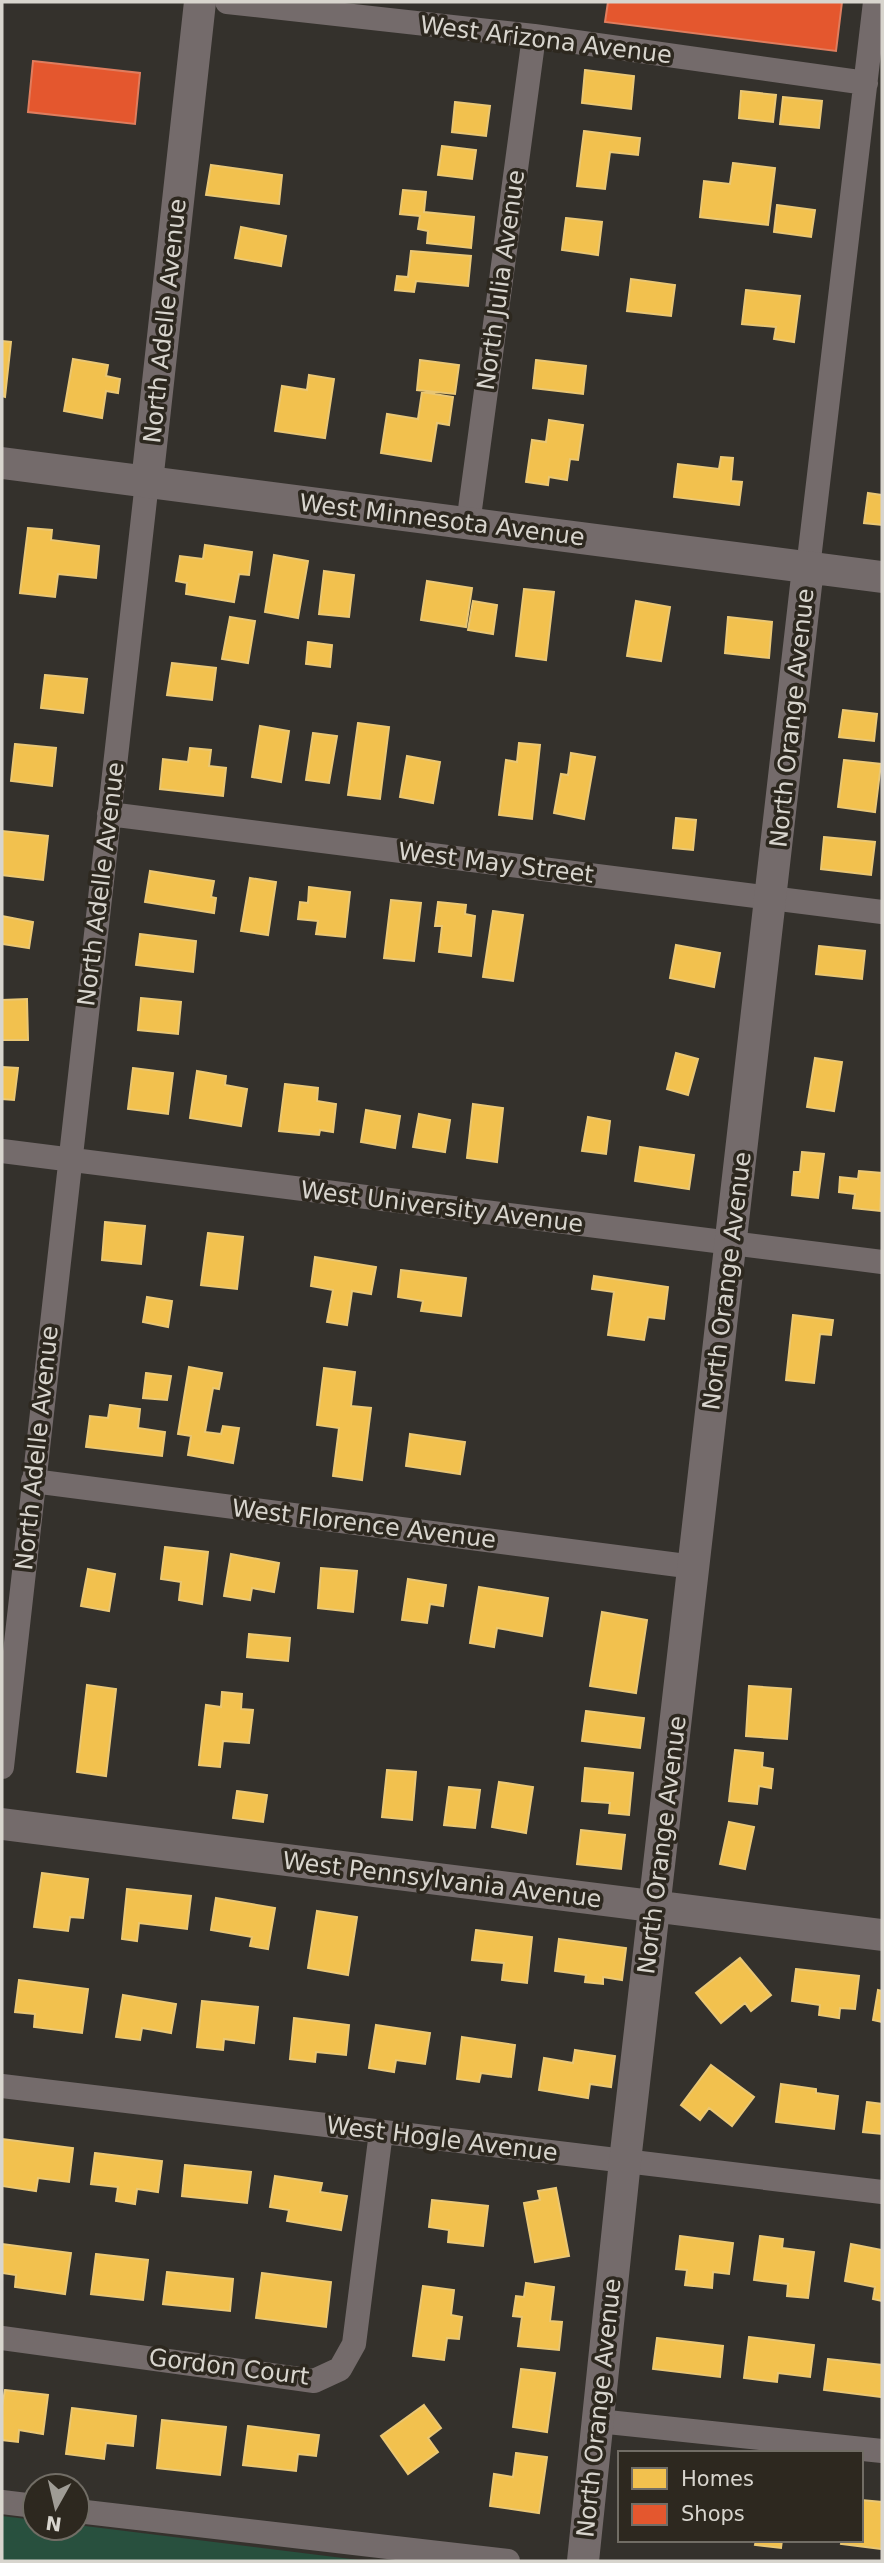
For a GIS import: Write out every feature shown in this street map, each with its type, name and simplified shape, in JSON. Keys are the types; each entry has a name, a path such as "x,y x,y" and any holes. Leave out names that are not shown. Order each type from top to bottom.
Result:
{"street":[{"name":"North Adelle Avenue","path":"2,1767 200,2"},
{"name":"West Arizona Avenue","path":"227,2 534,36 866,83"},
{"name":"North Orange Avenue","path":"583,2561 625,2161 875,2"},
{"name":"North Julia Avenue","path":"468,524 534,36"},
{"name":"West Minnesota Avenue","path":"2,463 882,577"},
{"name":"West May Street","path":"109,814 882,912"},
{"name":"West University Avenue","path":"2,1151 882,1262"},
{"name":"West Florence Avenue","path":"33,1481 694,1567"},
{"name":"West Pennsylvania Avenue","path":"2,1824 882,1935"},
{"name":"West Hogle Avenue","path":"2,2086 882,2192"},
{"name":"Gordon Court","path":"2,2338 314,2381 340,2369 354,2344 381,2132"},
{"path":"598,2421 882,2451"},
{"path":"2,2502 21,2504"},
{"path":"91,2513 508,2561"}],"green space":[{"path":"2,2516 21,2518 21,2542 91,2542 91,2527 367,2561 2,2561"}],"building: Homes":[{"path":"585,70 634,76 631,109 582,103"},
{"path":"741,91 776,95 773,122 739,118"},
{"path":"783,97 822,101 819,128 780,124"},
{"path":"455,102 490,106 486,136 452,132"},
{"path":"584,131 640,138 638,155 610,152 605,189 577,186"},
{"path":"442,146 476,150 472,179 438,175"},
{"path":"733,163 775,168 768,225 700,217 704,181 730,184"},
{"path":"211,165 282,175 279,204 206,195"},
{"path":"403,190 426,192 424,212 474,217 471,248 427,243 428,231 418,229 420,216 400,214"},
{"path":"777,205 815,210 811,237 774,232"},
{"path":"566,218 602,222 598,255 562,250"},
{"path":"241,227 286,236 281,266 235,258"},
{"path":"411,251 471,256 468,286 416,281 414,292 395,290 397,276 408,277"},
{"path":"631,279 675,285 671,316 627,311"},
{"path":"746,290 800,296 794,342 774,339 776,327 742,324"},
{"path":"2,341 11,342 5,397 2,396"},
{"path":"73,359 108,365 106,376 120,379 118,393 106,391 102,418 64,411"},
{"path":"420,360 459,365 455,394 417,390"},
{"path":"536,360 586,366 583,394 533,388"},
{"path":"309,375 334,379 325,438 275,431 282,386 307,390"},
{"path":"422,392 453,397 449,425 437,423 431,461 381,453 387,414 418,419"},
{"path":"549,420 583,425 578,460 570,459 567,480 549,477 548,485 526,482 532,440 546,442"},
{"path":"721,457 733,458 731,481 742,482 739,505 674,497 678,464 719,469"},
{"path":"868,493 882,495 882,525 864,523"},
{"path":"28,528 52,530 51,540 99,546 96,578 58,574 55,597 20,593"},
{"path":"205,545 252,552 249,575 239,574 234,602 186,594 187,583 176,581 180,556 203,559"},
{"path":"274,555 308,561 298,618 265,612"},
{"path":"324,571 354,575 349,617 319,614"},
{"path":"427,581 472,588 466,627 421,620"},
{"path":"524,589 554,592 546,660 516,656"},
{"path":"473,601 497,605 493,634 468,630"},
{"path":"636,601 670,607 661,661 627,656"},
{"path":"230,617 255,621 248,663 222,659"},
{"path":"728,617 772,622 769,658 725,653"},
{"path":"308,642 332,645 330,667 306,664"},
{"path":"172,663 216,668 212,700 167,695"},
{"path":"45,675 87,679 83,713 41,708"},
{"path":"843,710 877,714 874,741 839,737"},
{"path":"358,723 389,727 380,799 348,795"},
{"path":"260,726 289,731 281,782 252,777"},
{"path":"313,733 337,736 329,783 306,780"},
{"path":"519,743 540,745 532,819 499,815 506,760 517,762"},
{"path":"15,744 56,748 52,786 11,781"},
{"path":"190,748 211,750 209,766 226,768 223,796 160,789 163,759 188,762"},
{"path":"571,753 595,757 584,819 554,813 561,774 568,775"},
{"path":"407,756 440,762 433,803 400,797"},
{"path":"844,760 881,764 875,812 838,807"},
{"path":"676,818 696,820 693,850 673,848"},
{"path":"2,831 48,836 43,880 2,875"},
{"path":"824,837 875,842 871,875 821,869"},
{"path":"150,871 214,881 211,897 216,898 214,913 145,902"},
{"path":"250,878 276,882 268,935 241,931"},
{"path":"309,887 350,892 345,937 316,934 318,921 298,919 300,902 308,903"},
{"path":"391,900 421,903 414,961 384,958"},
{"path":"438,902 466,905 465,914 475,916 471,956 439,952 442,926 435,926"},
{"path":"493,911 523,915 513,981 483,977"},
{"path":"2,916 33,922 29,948 2,944"},
{"path":"140,934 196,941 193,972 136,965"},
{"path":"676,945 720,953 714,987 670,978"},
{"path":"819,946 865,951 862,979 816,974"},
{"path":"141,998 181,1002 178,1034 138,1030"},
{"path":"27,999 28,1040 2,1040 2,1000"},
{"path":"676,1053 698,1059 688,1095 667,1089"},
{"path":"815,1058 842,1062 834,1111 807,1107"},
{"path":"2,1067 18,1068 14,1100 2,1099"},
{"path":"133,1068 173,1073 168,1114 128,1109"},
{"path":"197,1071 226,1076 225,1085 247,1089 241,1126 190,1118"},
{"path":"285,1084 318,1088 317,1101 336,1104 333,1132 320,1130 319,1135 279,1131"},
{"path":"473,1104 503,1108 497,1162 467,1158"},
{"path":"366,1110 400,1116 395,1148 361,1142"},
{"path":"419,1114 450,1120 445,1152 413,1147"},
{"path":"588,1117 610,1121 606,1154 582,1151"},
{"path":"640,1147 694,1155 689,1189 635,1181"},
{"path":"802,1152 824,1154 818,1198 792,1195 794,1172 800,1172"},
{"path":"859,1171 882,1173 880,1211 853,1208 855,1194 839,1192 840,1177 858,1179"},
{"path":"105,1222 145,1226 141,1264 102,1260"},
{"path":"208,1233 243,1237 237,1289 201,1285"},
{"path":"315,1257 376,1267 371,1294 352,1291 347,1325 327,1322 333,1290 311,1286"},
{"path":"401,1270 466,1278 461,1316 421,1311 423,1301 398,1297"},
{"path":"594,1276 668,1287 664,1319 648,1317 644,1340 608,1335 614,1292 592,1289"},
{"path":"147,1297 172,1301 168,1327 143,1322"},
{"path":"793,1315 833,1320 831,1335 820,1334 814,1383 786,1380"},
{"path":"189,1367 222,1373 219,1389 213,1388 205,1432 221,1434 223,1426 239,1428 233,1463 188,1455 191,1436 178,1434"},
{"path":"324,1368 355,1372 351,1406 371,1408 362,1480 333,1476 339,1428 317,1425"},
{"path":"146,1373 171,1376 167,1400 143,1398"},
{"path":"110,1405 140,1409 138,1428 165,1432 162,1456 86,1447 90,1416 108,1418"},
{"path":"410,1434 465,1442 460,1474 406,1466"},
{"path":"165,1547 208,1552 202,1604 179,1600 181,1582 161,1579"},
{"path":"231,1554 279,1563 274,1592 252,1588 250,1600 224,1596"},
{"path":"321,1568 357,1571 353,1612 318,1608"},
{"path":"88,1569 115,1574 109,1611 81,1606"},
{"path":"408,1579 446,1585 443,1606 430,1604 427,1623 402,1620"},
{"path":"479,1587 548,1598 542,1636 497,1628 494,1647 470,1643"},
{"path":"602,1612 647,1620 636,1693 590,1686"},
{"path":"249,1634 290,1638 288,1661 247,1657"},
{"path":"87,1685 116,1689 106,1776 77,1772"},
{"path":"749,1686 791,1689 787,1739 746,1736"},
{"path":"222,1692 242,1694 241,1709 253,1710 249,1743 223,1741 220,1767 199,1765 206,1705 221,1707"},
{"path":"586,1711 644,1718 640,1748 582,1741"},
{"path":"735,1750 763,1753 762,1767 773,1769 771,1788 759,1786 757,1804 729,1801"},
{"path":"585,1768 633,1773 629,1815 609,1813 610,1803 582,1801"},
{"path":"387,1770 416,1772 412,1820 382,1817"},
{"path":"499,1782 533,1787 526,1833 492,1827"},
{"path":"449,1787 480,1790 475,1828 444,1825"},
{"path":"237,1791 267,1795 263,1822 233,1818"},
{"path":"729,1822 754,1827 745,1869 720,1864"},
{"path":"581,1830 625,1835 621,1869 577,1864"},
{"path":"42,1873 88,1879 83,1918 70,1917 68,1931 34,1927"},
{"path":"127,1889 191,1896 187,1929 139,1923 137,1941 122,1939"},
{"path":"216,1898 275,1908 268,1949 250,1946 252,1937 211,1930"},
{"path":"317,1911 357,1917 348,1975 308,1968"},
{"path":"476,1930 532,1937 527,1983 502,1980 504,1963 472,1960"},
{"path":"559,1939 626,1948 622,1980 603,1977 603,1984 585,1982 586,1975 555,1971"},
{"path":"740,1958 771,1995 751,2011 745,2003 721,2023 696,1993"},
{"path":"796,1969 859,1976 855,2009 840,2008 839,2018 819,2015 820,2005 792,2001"},
{"path":"19,1980 88,1989 82,2033 34,2027 35,2014 15,2012"},
{"path":"878,1990 882,1991 882,2022 873,2020"},
{"path":"123,1995 176,2004 171,2033 142,2028 140,2040 116,2037"},
{"path":"202,2001 258,2007 254,2043 224,2039 223,2050 197,2047"},
{"path":"294,2018 349,2025 346,2055 316,2052 315,2062 290,2059"},
{"path":"376,2025 430,2033 425,2064 396,2060 394,2072 369,2068"},
{"path":"462,2037 515,2045 511,2077 481,2073 479,2082 457,2079"},
{"path":"575,2050 615,2056 611,2087 590,2084 588,2098 539,2090 544,2058 573,2063"},
{"path":"711,2065 754,2097 732,2126 709,2108 700,2120 681,2105"},
{"path":"781,2084 816,2089 816,2093 838,2096 834,2129 776,2122"},
{"path":"867,2102 882,2104 882,2134 863,2132"},
{"path":"2,2139 73,2148 69,2182 38,2178 36,2191 2,2186"},
{"path":"95,2153 162,2161 158,2192 137,2189 135,2204 116,2201 118,2187 91,2184"},
{"path":"185,2165 251,2172 247,2203 182,2196"},
{"path":"275,2176 322,2183 320,2192 347,2196 341,2230 287,2221 289,2210 270,2207"},
{"path":"556,2188 569,2256 535,2262 524,2203 540,2200 538,2191"},
{"path":"432,2200 488,2206 483,2246 448,2242 449,2230 429,2227"},
{"path":"680,2236 733,2243 729,2274 713,2272 712,2288 685,2285 687,2270 676,2269"},
{"path":"760,2236 783,2239 782,2248 814,2252 808,2298 787,2296 788,2284 754,2280"},
{"path":"2,2244 71,2253 65,2294 15,2287 16,2275 2,2273"},
{"path":"851,2244 882,2250 882,2301 873,2299 875,2287 845,2281"},
{"path":"96,2254 148,2260 143,2300 91,2294"},
{"path":"167,2272 233,2279 230,2311 163,2304"},
{"path":"262,2273 331,2282 326,2327 256,2318"},
{"path":"526,2283 554,2287 550,2321 562,2322 559,2350 518,2346 522,2317 513,2316 516,2296 524,2297"},
{"path":"423,2286 454,2290 451,2315 462,2317 459,2339 447,2338 444,2360 413,2356"},
{"path":"749,2337 814,2345 810,2377 778,2373 777,2382 744,2378"},
{"path":"657,2338 723,2346 720,2377 653,2369"},
{"path":"828,2359 882,2365 882,2397 824,2390"},
{"path":"521,2369 555,2373 547,2432 513,2427"},
{"path":"5,2390 48,2395 43,2434 19,2430 18,2442 2,2440"},
{"path":"424,2405 441,2428 428,2438 438,2452 408,2474 381,2436"},
{"path":"72,2408 136,2416 133,2446 106,2443 104,2459 66,2454"},
{"path":"162,2420 226,2427 220,2475 157,2468"},
{"path":"248,2426 319,2435 316,2456 298,2454 296,2471 243,2465"},
{"path":"516,2453 547,2457 539,2513 490,2506 494,2474 513,2477"},
{"path":"863,2500 882,2502 882,2549 841,2544 863,2542"},
{"path":"756,2542 782,2542 781,2548 755,2545"}],"building: Shops":[{"path":"608,2 842,2 836,51 605,22"},
{"path":"33,61 140,73 135,124 28,112"}]}
